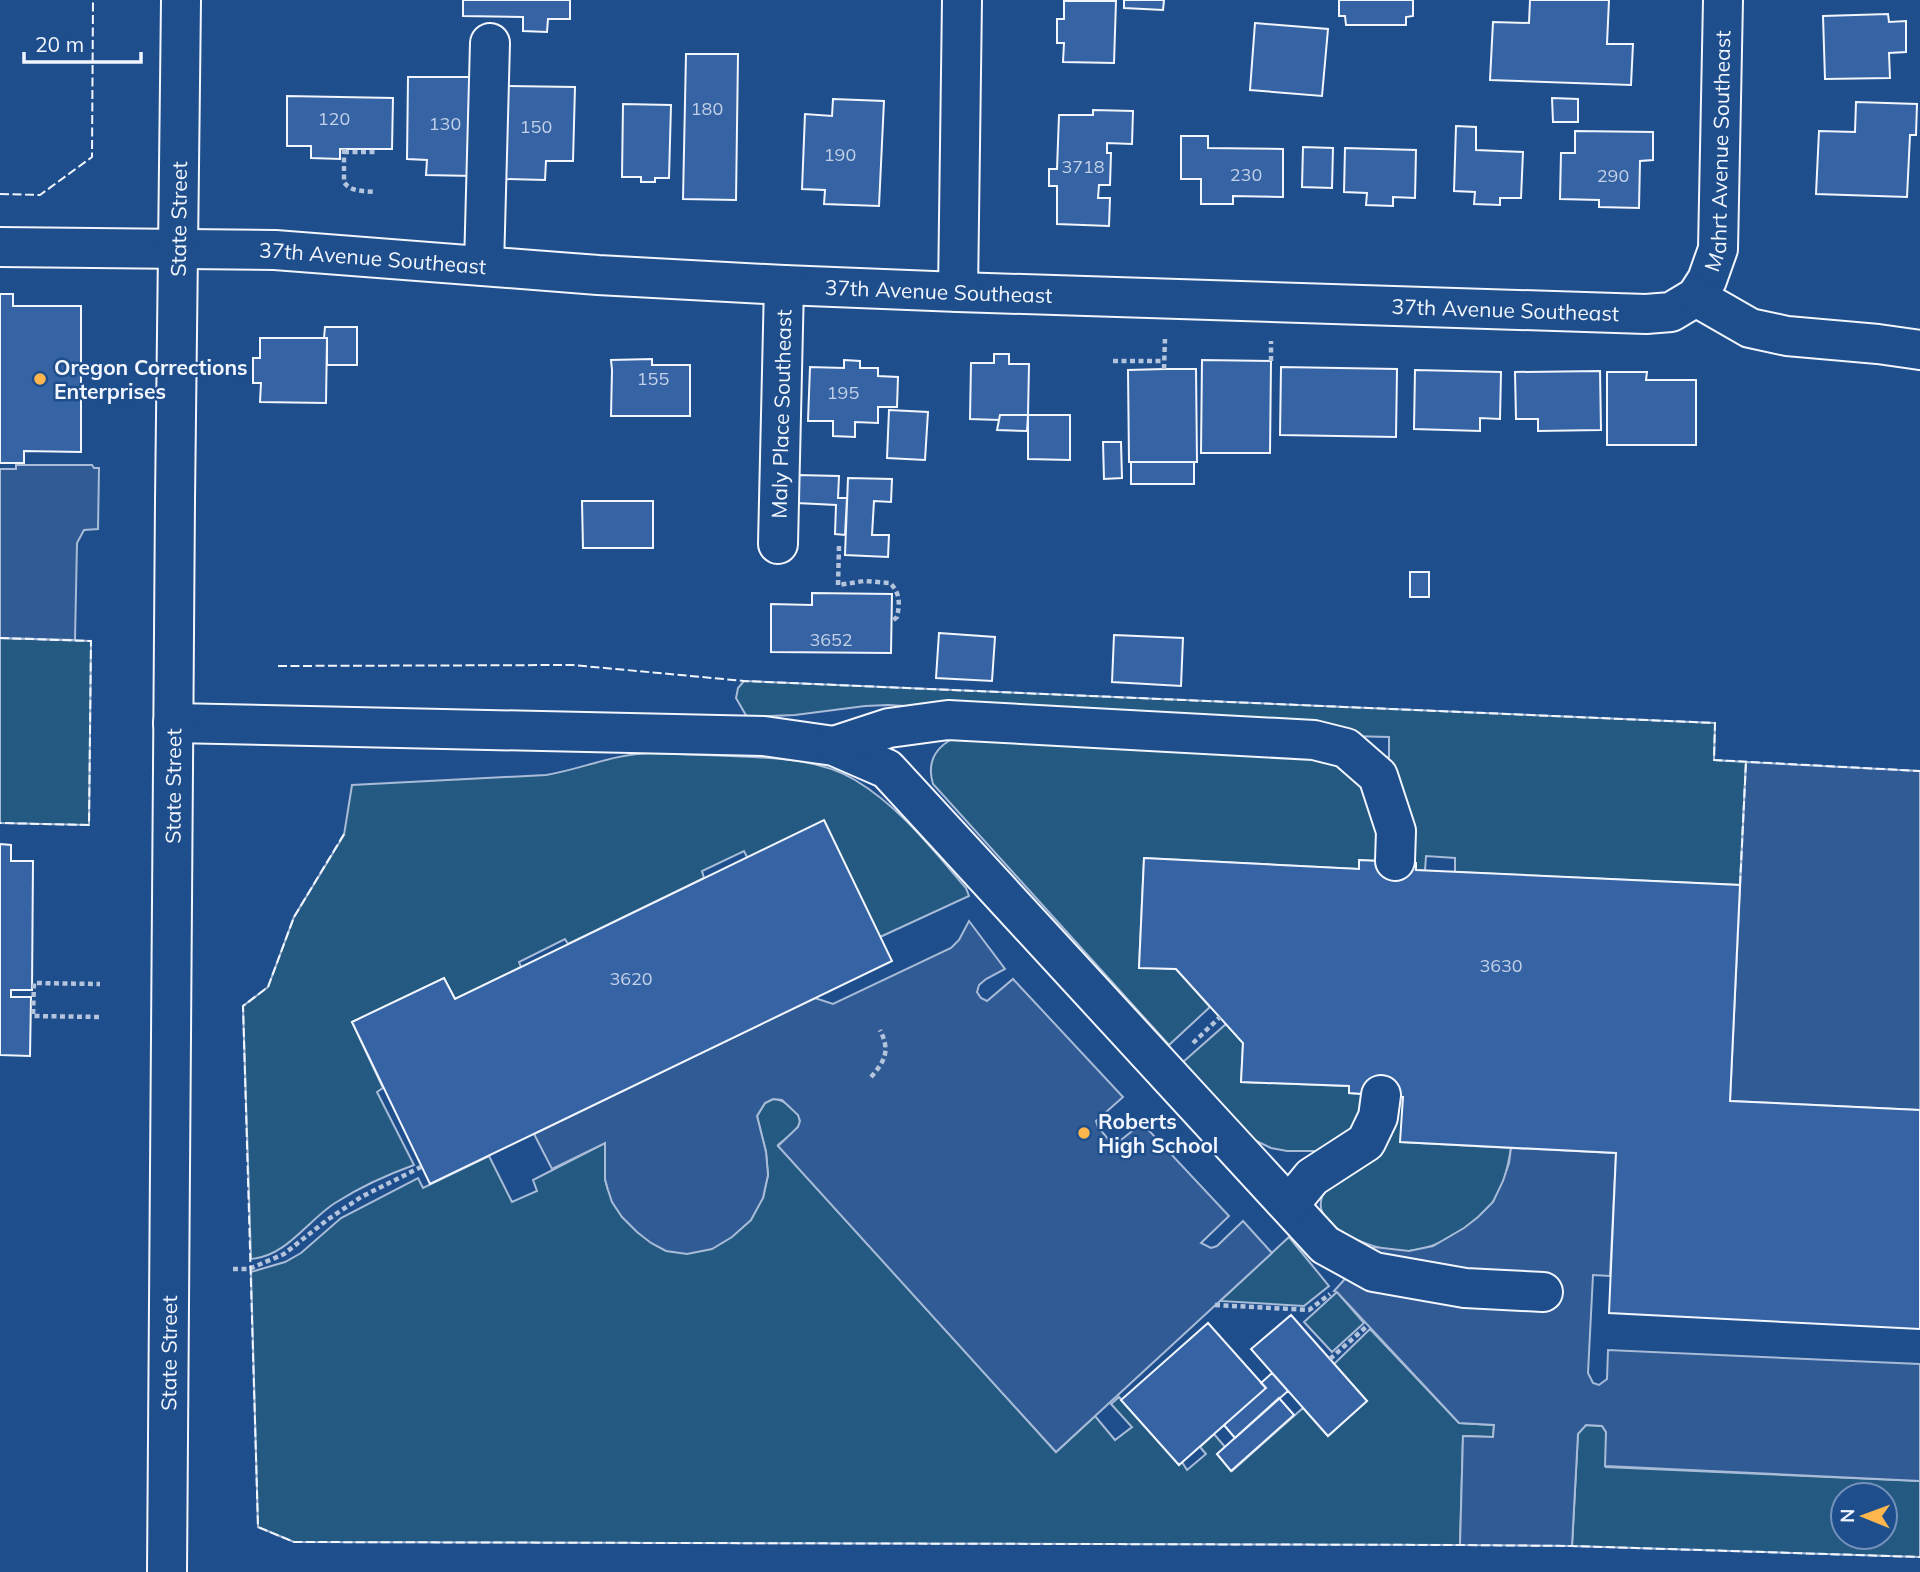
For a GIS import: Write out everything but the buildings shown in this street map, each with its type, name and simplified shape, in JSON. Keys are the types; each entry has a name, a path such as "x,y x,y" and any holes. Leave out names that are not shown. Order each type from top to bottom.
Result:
{"street":[{"name":"State Street","path":"167,1572 181,0"},
{"path":"958,292 962,0"},
{"name":"Mahrt Avenue Southeast","path":"1696,297 1718,249 1723,0"},
{"path":"484,266 490,43"},
{"name":"37th Avenue Southeast","path":"0,247 275,250 598,275 784,285 1646,314 1671,312 1696,297"},
{"name":"Maly Place Southeast","path":"778,544 784,285"},
{"path":"1696,297 1750,328 1787,336 1920,350"},
{"path":"834,746 889,728 948,720 1314,740 1346,748 1378,776 1396,831 1395,861"},
{"path":"173,723 764,736 834,746 887,769 1325,1245 1374,1272 1465,1289 1543,1292"},
{"path":"1289,1205 1312,1177 1366,1142 1378,1116 1381,1095"}],"path":[{"path":"376,152 344,150 346,186 376,192"},
{"path":"1113,361 1164,361"},
{"path":"839,546 838,585 864,581 890,583 899,597 897,617 891,622"},
{"path":"99,1017 33,1016 34,983 100,984"},
{"path":"1184,1050 1220,1017"},
{"path":"871,1077 883,1062 886,1043 880,1030"},
{"path":"233,1269 249,1269 284,1254 361,1197 421,1167"},
{"path":"1215,1305 1309,1310 1334,1291"},
{"path":"1330,1359 1367,1326"}],"shaded area":[{"path":"16,465 92,465 99,468 98,529 84,530 77,543 75,640 0,638 0,469 16,469"},
{"path":"0,638 91,641 89,825 0,823"},
{"path":"744,681 1715,723 1714,760 1746,762 1740,885 1455,872 1455,858 1426,856 1425,871 1416,870 1416,863 1408,862 1378,757 1389,757 1389,737 888,705 747,717 736,698 738,688"},
{"path":"952,739 1325,756 1367,787 1377,810 1380,861 1360,860 1359,869 1144,858 1139,967 1176,969 1210,1007 1169,1045 933,784 933,758 941,747"},
{"path":"651,753 779,759 811,763 841,773 871,791 901,816 966,888 969,896 880,937 747,857 744,851 702,871 704,878 568,944 565,939 519,962 521,967 455,999 444,978 352,1022 383,1088 377,1092 414,1165 373,1182 344,1198 325,1210 286,1245 275,1252 251,1259 243,1006 268,987 294,917 344,835 352,785 546,775 624,756"},
{"path":"1746,762 1920,771 1920,1110 1730,1101"},
{"path":"969,921 1005,969 979,985 977,992 981,998 987,1001 1013,979 1123,1097 1096,1121 1108,1139 1116,1144 1142,1123 1229,1216 1201,1243 1211,1248 1217,1246 1243,1221 1272,1253 1056,1452 778,1146 798,1127 800,1121 798,1115 782,1100 773,1099 765,1103 757,1116 766,1152 768,1175 763,1198 751,1220 732,1237 712,1249 687,1254 666,1251 651,1243 622,1217 612,1202 605,1179 605,1143 552,1169 534,1134 815,998 833,1004 951,948 959,940"},
{"path":"1226,1024 1243,1043 1241,1082 1349,1086 1349,1093 1366,1094 1356,1124 1347,1134 1317,1151 1287,1151 1271,1148 1254,1140 1183,1062"},
{"path":"1394,1096 1403,1097 1401,1142 1511,1148 1502,1184 1484,1212 1466,1228 1444,1241 1409,1251 1374,1246 1350,1236 1330,1222 1323,1214 1321,1206 1323,1193"},
{"path":"773,1099 792,1108 800,1120 795,1130 778,1145 1056,1452 1095,1416 1115,1440 1132,1427 1111,1404 1119,1397 1179,1465 1182,1462 1187,1470 1206,1454 1200,1447 1214,1434 1225,1447 1217,1454 1232,1471 1303,1408 1328,1436 1367,1401 1334,1364 1370,1329 1459,1423 1494,1425 1493,1437 1463,1436 1460,1545 294,1542 258,1527 251,1272 285,1262 301,1253 341,1218 418,1178 423,1188 489,1156 512,1202 537,1191 533,1180 605,1143 605,1179 608,1190 763,1198 768,1175 766,1152 757,1116 765,1103"},
{"path":"1511,1148 1616,1153 1610,1276 1593,1275 1588,1373 1593,1383 1599,1385 1607,1379 1608,1350 1920,1364 1920,1481 1605,1466 1606,1432 1602,1426 1586,1425 1578,1434 1572,1546 1460,1545 1463,1436 1493,1437 1494,1425 1459,1423 1334,1291 1374,1247 1409,1251 1433,1246 1478,1217 1493,1202 1509,1163"},
{"path":"1289,1237 1329,1286 1304,1306 1220,1301"},
{"path":"1337,1292 1364,1323 1332,1352 1304,1322"},
{"path":"1586,1425 1602,1426 1606,1432 1606,1467 1920,1481 1920,1557 1572,1546 1578,1433"}],"fence":[{"path":"0,194 40,195 92,157 93,0"},
{"path":"0,638 91,641 89,825 0,823"},
{"path":"278,666 573,665 744,681 1715,723 1714,760 1920,771"},
{"path":"1740,885 1746,762"},
{"path":"344,834 294,917 268,987 243,1006 258,1527 294,1542 1572,1546 1920,1557"}],"place":[{"name":"Oregon Corrections Enterprises","path":"40,379"},
{"name":"Roberts High School","path":"1084,1133"}]}
